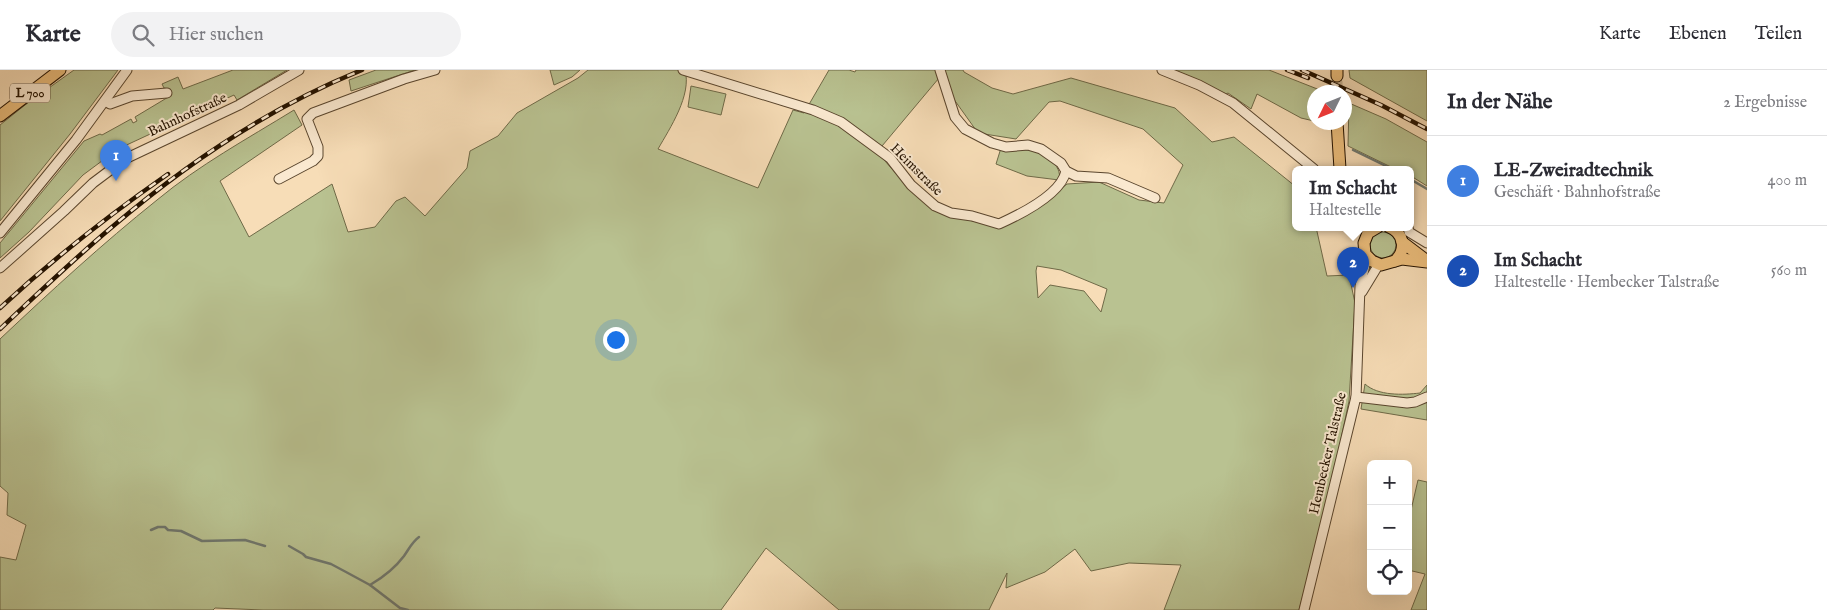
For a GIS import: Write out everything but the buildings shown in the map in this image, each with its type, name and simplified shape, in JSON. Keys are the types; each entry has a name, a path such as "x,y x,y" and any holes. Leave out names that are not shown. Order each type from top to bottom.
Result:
{"main road":[{"name":"L 700","path":"0,116 60,70"},
{"path":"1338,130 1340,166"},
{"path":"1395,231 1402,242 1427,262"},
{"path":"1365,232 1364,247 1367,257 1379,264 1410,260 1427,262"},
{"path":"1395,261 1400,255 1402,242"}],"street":[{"path":"0,233 76,140 127,70"},
{"name":"Bahnhofstraße","path":"0,268 93,183 125,159 239,105 299,70"},
{"path":"279,179 313,161 318,156 318,147 307,119 313,113 404,79 436,70"},
{"name":"Heimstraße","path":"683,70 814,110 841,122 890,158 911,185 935,206 951,213 972,216 999,224 1034,206 1061,183 1066,171"},
{"path":"940,70 955,116 965,129 992,144 1006,147 1028,145 1041,149 1061,163 1066,171 1086,178 1108,178 1156,198"},
{"path":"1162,70 1199,85 1233,103 1310,166"},
{"name":"Bahnhofstraße","path":"105,101 110,104 132,96 167,93"},
{"path":"1410,231 1427,243"},
{"name":"Hembecker Talstraße","path":"1304,610 1356,397 1360,300 1362,276 1367,257"},
{"name":"Hembecker Talstraße","path":"1360,300 1364,288 1379,264"},
{"path":"1356,397 1407,403 1416,402 1427,397"}],"green space":[{"path":"74,70 118,70 70,134 0,221 0,125"},
{"path":"233,70 287,70 237,100 234,95 118,149 83,175 29,232 0,258 0,243 84,141 100,134 102,135 131,119 133,123 137,121 135,117 170,96 169,89 164,88 162,84 178,77 183,89"},
{"path":"376,70 415,70 351,91 349,80"},
{"path":"550,70 580,70 572,77 554,85"},
{"path":"588,70 685,70 686,80 683,100 674,121 658,149 758,188 793,110 804,113 829,70 849,70 855,72 856,70 937,70 939,78 877,152 908,187 950,216 1000,227 1045,203 1067,184 1099,182 1139,200 1164,203 1183,165 1143,129 1060,101 1049,102 1016,139 978,133 953,98 944,70 963,70 992,88 1013,94 1071,78 1175,108 1212,142 1234,137 1292,184 1292,231 1317,231 1327,276 1349,275 1355,303 1349,401 1326,510 1299,610 1164,610 1181,565 1129,563 1091,571 1075,549 1045,572 1006,588 1007,573 989,610 839,610 766,548 721,610 263,610 215,608 213,610 0,610 0,557 16,560 26,525 7,515 8,493 0,486 0,339 77,268 173,187 294,110 302,125 220,181 249,237 332,184 348,232 375,227 396,201 405,197 425,216 467,168 470,151 498,136 517,113 578,78","holes":["1037,266 1061,270 1107,289 1101,312 1084,291 1050,285 1038,298"]},
{"path":"1174,70 1269,70 1307,85 1307,119 1257,94 1251,109 1228,93 1226,94"},
{"path":"1349,70 1427,70 1427,121 1350,78"},
{"path":"691,86 726,94 721,115 688,107"},
{"path":"1352,104 1386,119 1427,142 1427,186 1414,178 1414,166 1389,166 1348,146 1348,130 1352,130"},
{"path":"1001,148 1029,150 1046,156 1058,169 1059,180 1027,176 996,164"},
{"path":"1383,232 1392,236 1396,245 1392,254 1383,258 1374,254 1370,245 1374,236"},
{"path":"1365,384 1377,391 1399,394 1420,393 1427,385 1427,420 1361,409"},
{"path":"1418,480 1427,482 1427,610 1411,610 1425,574 1412,571 1412,506"}],"waterway":[{"path":"1353,150 1386,166"},
{"path":"1414,181 1427,189"},
{"path":"151,530 165,527 168,530 181,531 202,541 245,540 265,546"},
{"path":"370,585 397,565 412,543 419,537"},
{"path":"289,546 306,557 331,564 346,572 370,585 400,608 408,610"}],"tunnel":[{"path":"1337,76 1337,85"}],"railway":[{"path":"0,329 112,227 200,159 262,119 295,101 362,70"},
{"path":"1287,70 1308,78"},
{"path":"1302,70 1381,105 1427,129"},
{"path":"0,308 82,238 168,174"}],"place":[{"name":"LE-Zweiradtechnik","path":"116,181"},
{"name":"Im Schacht","path":"1353,288"}]}
